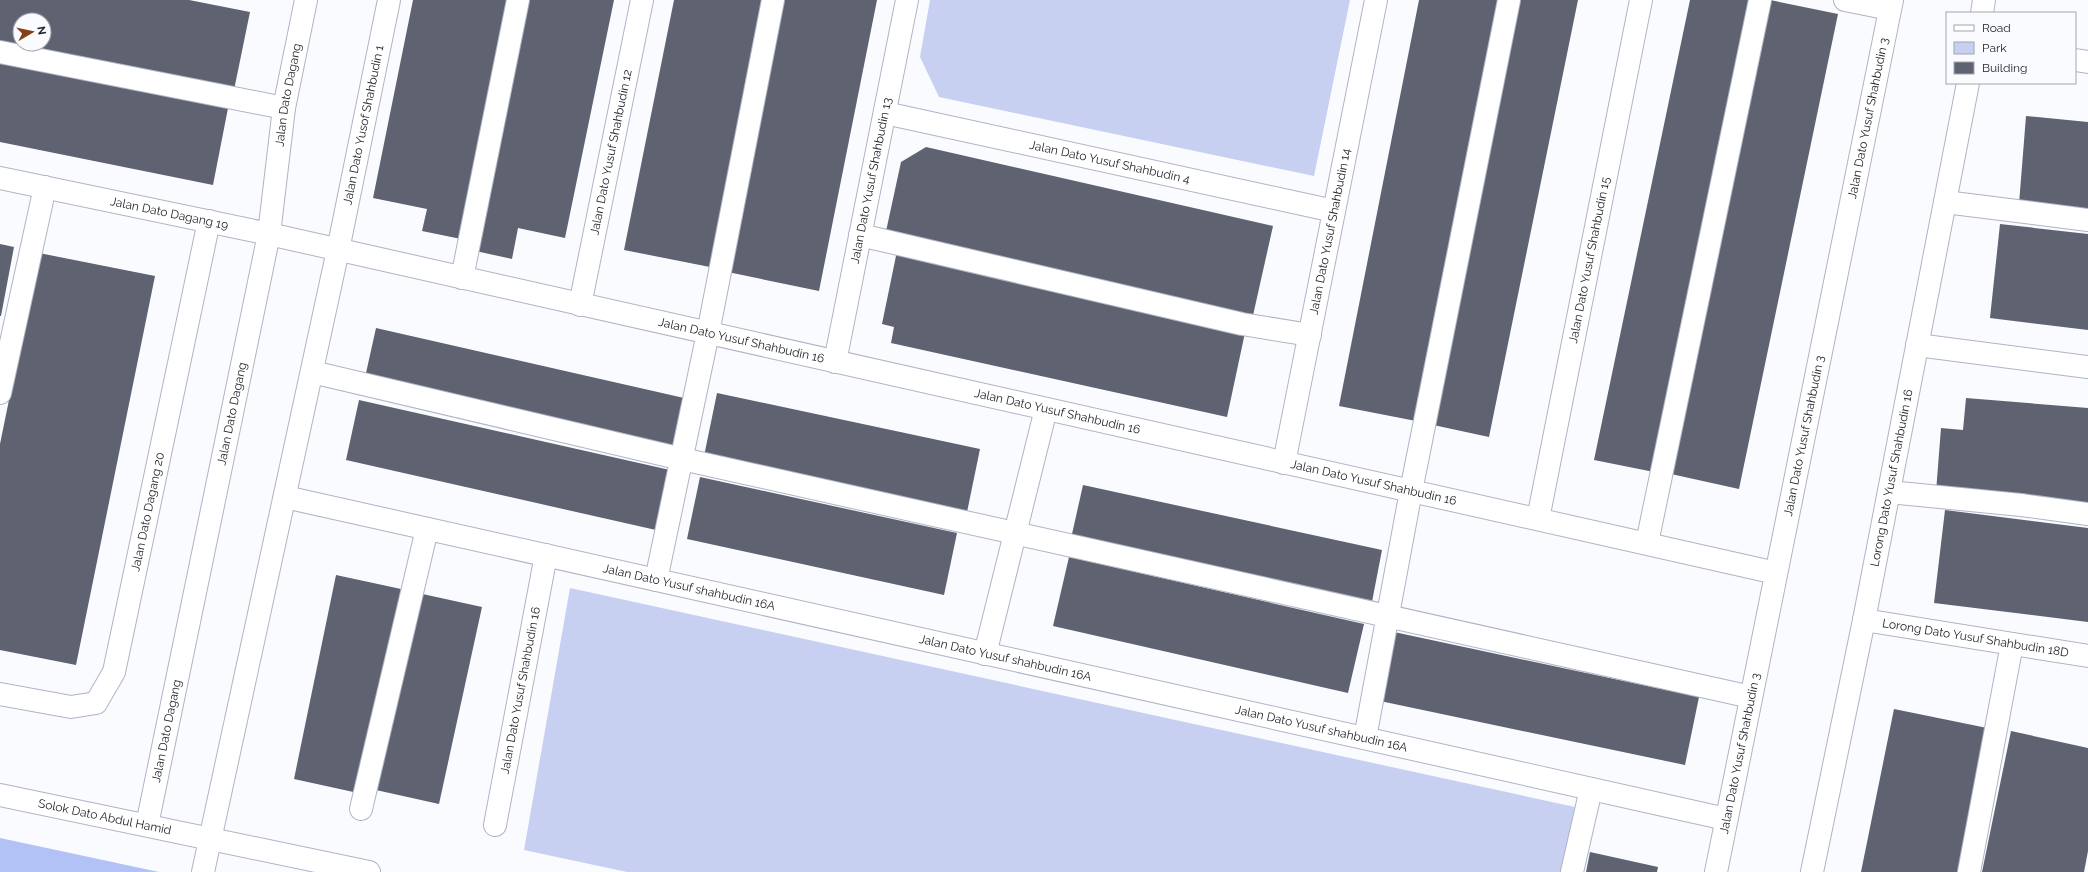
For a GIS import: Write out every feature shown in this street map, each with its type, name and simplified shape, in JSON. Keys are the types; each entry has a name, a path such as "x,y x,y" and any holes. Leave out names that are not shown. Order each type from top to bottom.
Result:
{"street":[{"name":"Jalan Dato Dagang","path":"148,825 269,234 284,108 306,0"},
{"name":"Jalan Dato Yusof Shahbudin 1","path":"203,872 312,372 389,0"},
{"path":"462,278 518,0"},
{"name":"Jalan Dato Yusuf Shahbudin 12","path":"580,305 642,0"},
{"path":"656,580 708,334 773,0"},
{"name":"Jalan Dato Yusuf Shahbudin 13","path":"835,362 907,0"},
{"name":"Jalan Dato Yusuf Shahbudin 14","path":"1284,462 1376,0"},
{"path":"1365,738 1411,491 1509,0"},
{"name":"Jalan Dato Yusuf Shahbudin 15","path":"1538,519 1641,0"},
{"path":"1647,544 1760,0"},
{"path":"1845,0 1891,5"},
{"path":"1982,12 1984,0"},
{"name":"Jalan Dato Yusuf Shahbudin 3","path":"1716,872 1891,5"},
{"path":"0,52 284,108"},
{"path":"2076,60 2088,62"},
{"name":"Lorong Dato Yusuf Shahbudin 16","path":"1812,872 1864,620 1968,84"},
{"name":"Jalan Dato Yusuf Shahbudin 4","path":"885,112 1334,211"},
{"name":"Jalan Dato Dagang 19","path":"0,178 209,221 338,250"},
{"path":"0,393 45,187"},
{"path":"1945,202 2088,220"},
{"name":"Jalan Dato Dagang 20","path":"0,694 71,707 96,703 114,672 209,221"},
{"path":"860,236 1242,324 1310,335"},
{"name":"Jalan Dato Yusuf Shahbudin 16","path":"338,250 1776,573"},
{"path":"1917,345 2088,367"},
{"path":"312,372 682,459 1751,697"},
{"path":"985,654 1046,409"},
{"path":"1889,492 2088,514"},
{"name":"Jalan Dato Yusuf shahbudin 16A","path":"285,497 1726,819"},
{"path":"361,808 427,529"},
{"name":"Jalan Dato Yusuf Shahbudin 16","path":"495,825 546,555"},
{"name":"Lorong Dato Yusuf Shahbudin 18D","path":"1864,620 2088,656"},
{"path":"1969,872 2012,644"},
{"path":"1572,872 1591,789"},
{"name":"Solok Dato Abdul Hamid","path":"0,794 369,872"}],"green space":[{"path":"930,0 1350,0 1314,176 939,97 920,57"},
{"path":"570,588 1575,807 1561,872 627,872 524,850"}],"shaded area":[{"path":"0,838 159,872 0,872"}],"building":[{"path":"0,0 189,0 250,12 234,90 49,52 52,52 52,12 12,12 12,44 0,42"},
{"path":"413,0 509,0 461,239 422,231 427,209 373,198"},
{"path":"522,0 614,0 565,238 518,228 512,259 471,250"},
{"path":"674,0 769,0 715,268 624,250"},
{"path":"777,0 877,0 819,291 723,271"},
{"path":"1419,0 1499,0 1416,421 1339,406"},
{"path":"1511,0 1578,0 1489,437 1424,423"},
{"path":"1690,0 1758,0 1659,473 1594,460"},
{"path":"1770,0 1838,14 1739,489 1671,474"},
{"path":"0,57 229,103 213,185 0,142"},
{"path":"2026,116 2088,122 2088,210 2019,204"},
{"path":"926,147 1273,226 1252,320 885,236 901,162"},
{"path":"2000,224 2088,234 2088,330 1990,318"},
{"path":"0,244 14,247 1,316 0,316"},
{"path":"897,251 1246,328 1227,417 891,343 894,327 882,324"},
{"path":"39,253 155,276 76,665 0,650 0,444"},
{"path":"376,328 684,398 673,452 364,382"},
{"path":"717,393 980,449 966,517 703,461"},
{"path":"1966,398 2088,408 2088,505 1936,492 1941,428 1963,430"},
{"path":"359,400 670,470 656,530 346,460"},
{"path":"700,477 957,533 944,595 687,539"},
{"path":"1083,485 1382,550 1371,607 1070,543"},
{"path":"1945,510 2088,528 2088,622 1934,603"},
{"path":"1069,557 1364,624 1348,693 1053,626"},
{"path":"336,575 401,589 358,793 294,779"},
{"path":"418,593 482,607 439,804 376,790"},
{"path":"1394,632 1699,697 1685,765 1380,701"},
{"path":"1894,709 1992,729 1964,872 1861,872"},
{"path":"2011,731 2088,748 2088,851 2084,872 1982,872"},
{"path":"1590,852 1658,867 1657,872 1586,872"}]}
